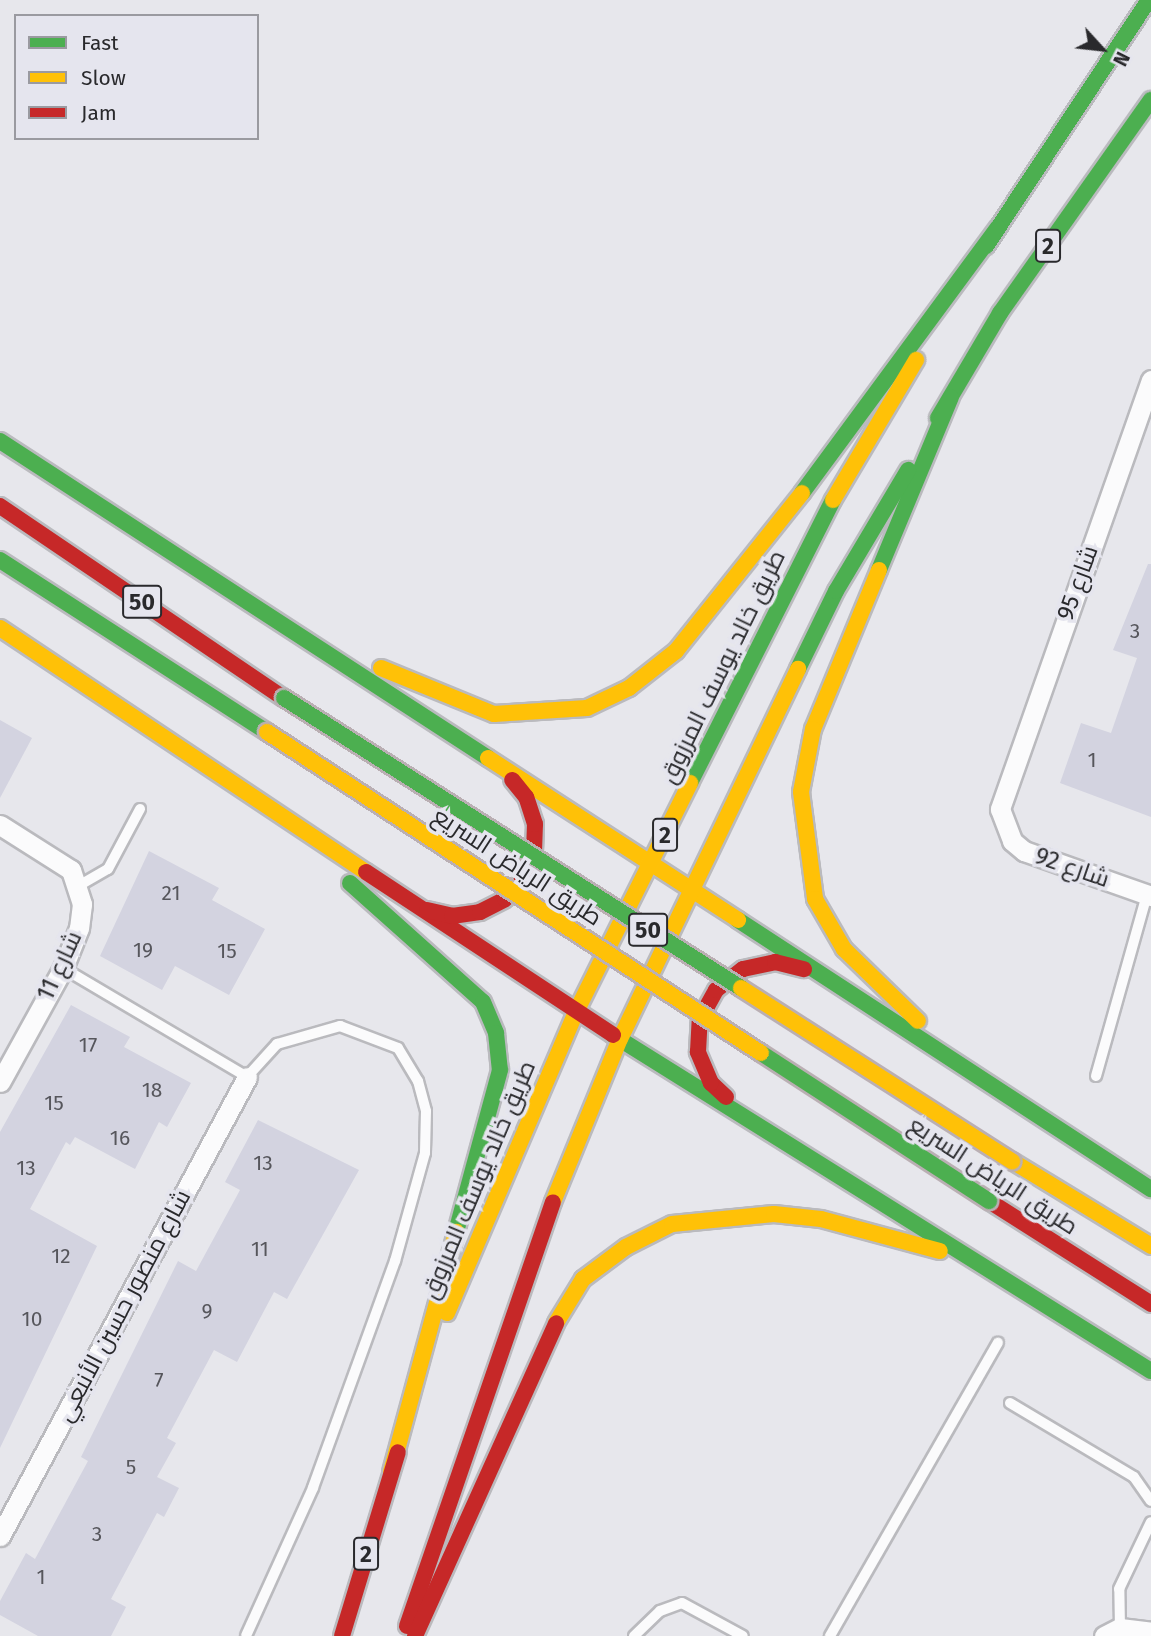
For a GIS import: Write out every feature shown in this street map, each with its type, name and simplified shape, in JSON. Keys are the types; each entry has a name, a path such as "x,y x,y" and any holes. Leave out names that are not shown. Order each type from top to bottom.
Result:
{"main road":[{"name":"طريق خالد يوسف المرزوق","path":"342,1636 391,1472 442,1325 576,1012 817,527 998,227 1149,0"},
{"name":"2","path":"404,1636 533,1250 620,1039 690,891 836,591 1000,313 1151,100"},
{"path":"269,614 435,694 494,714 587,708 629,688 676,651 734,584 998,227"},
{"path":"951,397 813,729 801,792 804,844 815,899 844,948 886,993 1022,1110"},
{"path":"0,441 269,614 508,775 690,891 1022,1110 1151,1189"},
{"name":"طريق الرياض السريع","path":"0,506 284,698 1012,1161 1151,1246"},
{"name":"طريق الرياض السريع","path":"0,560 1151,1304"},
{"path":"0,628 576,1012 734,1106 1151,1371"},
{"path":"424,909 452,916 480,912 505,899 524,878 534,852 535,824 526,797 508,775"},
{"path":"247,794 451,970 483,1002 496,1033 500,1070 493,1104 391,1472"},
{"path":"734,1106 710,1083 702,1063 700,1019 716,990 743,969 775,962 807,970"},
{"path":"415,1636 544,1343 583,1279 626,1247 672,1224 774,1214 821,1219 980,1261"}],"street":[{"name":"شارع 95","path":"1004,786 1151,380"},
{"name":"شارع 92","path":"1004,786 1002,818 1012,841 1024,851 1149,895"},
{"path":"0,825 50,853 80,885"},
{"name":"شارع 11","path":"0,1082 63,968 79,928 80,885"},
{"name":"شارع منصور حسين الأنبعي","path":"0,1536 247,1077"},
{"path":"1112,1632 1151,1632"}],"lane":[{"path":"80,885 107,869 141,809"},
{"path":"1096,1076 1149,895"},
{"path":"63,968 247,1077 277,1044 340,1026 398,1048 418,1081 426,1111 425,1153 395,1261 313,1488 246,1636"},
{"path":"831,1636 998,1343"},
{"path":"1010,1403 1127,1472 1151,1502"},
{"path":"1112,1632 1119,1589 1151,1522"},
{"path":"634,1636 660,1611 682,1602 743,1636"}],"building":[{"path":"1148,564 1151,564 1151,817 1060,783 1081,723 1111,733 1137,658 1113,650"},
{"path":"0,720 32,738 0,798"},
{"path":"149,851 219,888 212,900 265,929 229,995 175,966 162,990 100,956"},
{"path":"71,1005 130,1037 124,1047 191,1083 167,1127 159,1122 135,1169 75,1137 70,1145 66,1142 30,1209 97,1246 0,1448 0,1132"},
{"path":"258,1120 359,1170 287,1299 274,1292 237,1362 214,1350 167,1438 176,1443 157,1477 179,1488 164,1517 157,1513 111,1599 126,1607 111,1636 38,1636 0,1615 0,1601 26,1553 35,1559 88,1461 81,1457 178,1261 196,1271 240,1190 225,1182"}],"traffic: fast":[{"path":"986,246 1149,0"},
{"path":"938,418 1000,313 1151,100"},
{"path":"802,493 998,227"},
{"path":"879,570 951,397"},
{"path":"0,441 488,758"},
{"path":"798,669 836,591 908,470"},
{"path":"690,783 833,500"},
{"path":"0,560 267,732"},
{"path":"284,698 741,988"},
{"path":"350,883 483,1002 496,1033 500,1070 456,1232"},
{"path":"738,920 1151,1189"},
{"path":"613,1035 1151,1371"},
{"path":"761,1053 989,1201"}],"traffic: slow":[{"path":"833,500 916,360"},
{"path":"381,668 494,714 587,708 629,688 676,651 802,493"},
{"path":"879,570 813,729 801,792 815,899 844,949 918,1021"},
{"path":"0,628 366,872"},
{"path":"553,1202 620,1039 798,669"},
{"path":"267,732 761,1053"},
{"path":"488,758 738,920"},
{"path":"447,1313 576,1012 690,783"},
{"path":"741,988 1012,1161"},
{"path":"1012,1161 1151,1246"},
{"path":"556,1323 583,1279 626,1247 672,1224 774,1214 821,1219 940,1251"},
{"path":"391,1472 456,1232"}],"traffic: jam":[{"path":"0,506 284,698"},
{"path":"427,910 452,916 480,912 505,899 524,879 534,852 535,824 526,797 512,780"},
{"path":"366,872 613,1035"},
{"path":"726,1097 711,1083 698,1052 700,1019 716,990 743,969 775,962 804,969"},
{"path":"989,1201 1151,1304"},
{"path":"407,1626 553,1202"},
{"path":"415,1636 556,1323"},
{"path":"342,1636 398,1452"}]}
